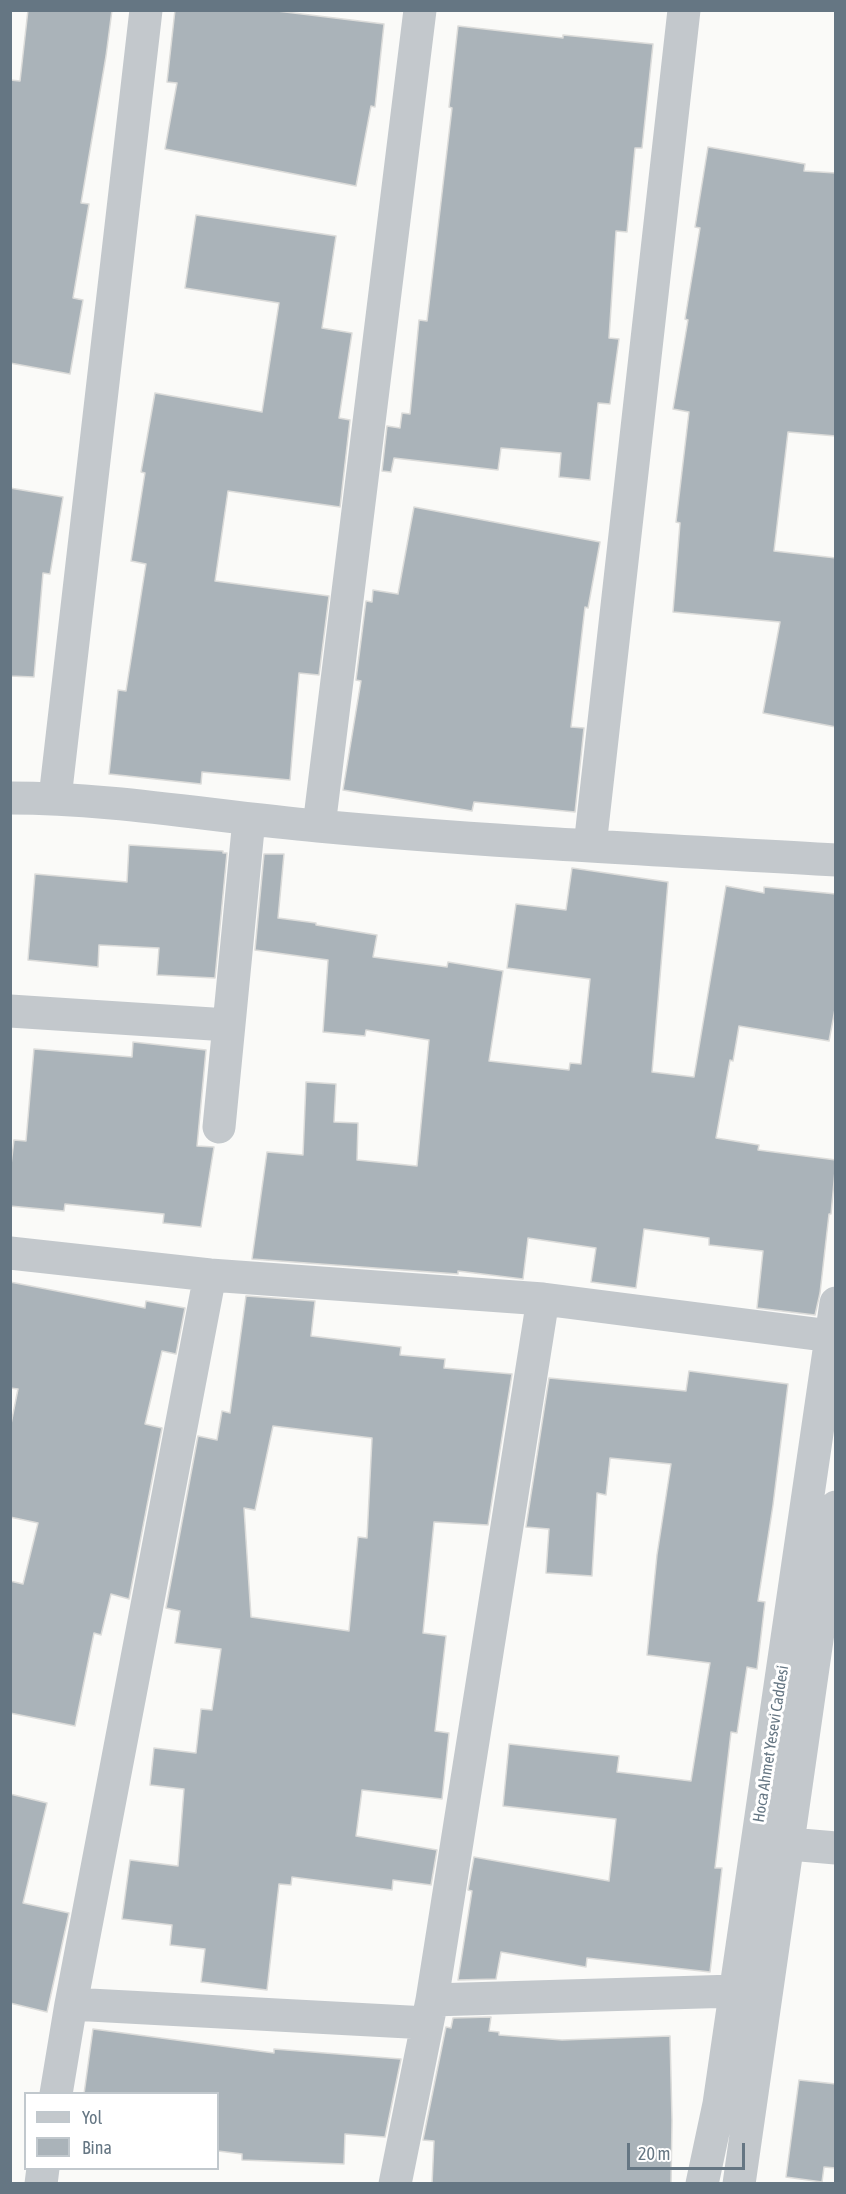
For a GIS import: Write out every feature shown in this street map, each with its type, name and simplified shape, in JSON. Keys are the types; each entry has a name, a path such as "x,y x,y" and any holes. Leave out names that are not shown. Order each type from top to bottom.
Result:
{"street":[{"path":"55,798 146,10"},
{"path":"319,826 420,10"},
{"path":"590,846 684,10"},
{"path":"10,798 55,798 319,826 590,846 836,860"},
{"path":"219,1127 249,819"},
{"path":"10,1011 228,1025"},
{"path":"10,1253 210,1275 543,1299 833,1338"},
{"path":"56,2092 70,2004 210,1275"},
{"path":"395,2184 430,2012 543,1299"},
{"name":"Hoca Ahmet Yesevi Caddesi","path":"818,1594 836,1303"},
{"name":"Hoca Ahmet Yesevi Caddesi","path":"702,2184 720,2104 735,1992 772,1843 836,1507"},
{"path":"772,1843 836,1848"},
{"name":"Hoca Ahmet Yesevi Caddesi","path":"740,2184 772,1843"},
{"path":"70,2004 430,2012 735,1992"}],"building":[{"path":"28,10 112,10 81,203 89,204 73,298 83,300 70,374 10,363 10,80 20,81"},
{"path":"175,10 269,10 384,24 375,107 371,106 356,186 165,149 177,83 167,82"},
{"path":"458,26 563,38 563,35 653,44 642,148 635,148 627,232 616,231 609,338 619,339 610,404 598,403 590,480 559,477 561,453 501,448 498,470 394,458 391,472 382,471 387,426 400,428 402,413 410,414 419,320 427,321 452,108 449,107"},
{"path":"708,147 805,164 804,171 836,173 836,436 788,432 774,551 836,558 836,727 763,713 780,622 673,612 680,523 676,522 689,412 673,409 688,320 685,319 700,228 695,227"},
{"path":"196,215 336,236 322,328 352,333 339,418 350,420 340,507 228,491 215,581 329,596 319,675 299,673 290,780 202,772 201,784 109,774 118,690 126,691 146,564 131,561 145,473 141,472 155,393 262,412 279,303 185,288"},
{"path":"10,488 63,497 50,574 43,573 34,677 10,676"},
{"path":"414,507 600,542 588,608 585,607 571,727 584,728 575,812 474,802 472,811 343,790 361,681 356,680 366,601 372,602 373,590 398,594"},
{"path":"129,845 227,853 215,978 157,975 159,948 99,945 98,967 28,960 35,874 127,882"},
{"path":"264,854 284,854 278,918 377,935 373,957 447,967 448,962 503,971 489,1061 569,1070 570,1063 581,1064 590,979 507,968 516,904 566,910 572,868 668,882 652,1072 694,1077 726,886 764,893 764,887 836,894 836,1004 829,1041 739,1026 733,1061 730,1060 716,1138 759,1145 758,1150 836,1160 831,1214 829,1214 820,1293 815,1315 757,1308 763,1251 709,1245 709,1238 644,1229 636,1288 591,1282 596,1248 528,1238 523,1279 458,1271 458,1274 252,1259 267,1152 303,1155 306,1082 336,1084 334,1122 358,1123 357,1160 417,1166 429,1040 366,1030 365,1036 323,1032 328,960 255,950"},
{"path":"133,1042 206,1050 197,1146 214,1147 201,1227 163,1223 164,1214 65,1204 64,1211 10,1206 10,1173 14,1140 26,1141 34,1049 132,1057"},
{"path":"10,1282 145,1308 146,1301 185,1308 176,1354 162,1351 145,1424 162,1428 129,1599 111,1594 101,1635 94,1633 75,1726 10,1713 10,1581 23,1584 38,1523 10,1517 10,1429 18,1389 10,1388"},
{"path":"246,1296 315,1301 311,1336 401,1347 400,1355 445,1359 444,1368 512,1374 488,1525 434,1522 423,1633 446,1636 435,1731 449,1733 442,1799 362,1790 356,1836 437,1850 431,1885 393,1880 392,1890 292,1877 291,1885 279,1884 267,1990 201,1982 205,1949 170,1945 172,1925 122,1919 130,1860 178,1866 184,1789 150,1785 154,1748 196,1753 201,1709 212,1710 221,1649 175,1643 180,1611 166,1608 198,1436 217,1440 222,1411 230,1413","holes":["273,1426 372,1438 367,1538 358,1537 349,1631 251,1617 244,1508 255,1510"]},
{"path":"689,1371 788,1384 758,1601 765,1602 757,1669 747,1667 737,1733 731,1732 715,1868 722,1868 710,1972 587,1958 586,1967 501,1952 496,1979 458,1980 472,1891 468,1890 474,1857 609,1881 616,1819 503,1806 509,1744 619,1756 617,1772 691,1781 710,1663 647,1655 657,1555 671,1464 610,1458 606,1495 597,1493 592,1576 546,1573 549,1529 526,1527 549,1378 686,1391"},
{"path":"10,1794 47,1803 23,1903 69,1913 47,2012 10,2003"},
{"path":"491,2017 489,2031 499,2032 499,2035 562,2040 670,2036 671,2184 432,2184 434,2141 423,2140 446,2027 451,2028 453,2018"},
{"path":"93,2029 274,2053 274,2049 401,2059 385,2137 345,2134 344,2164 242,2160 242,2154 219,2151 219,2092 84,2092"},
{"path":"799,2080 836,2084 836,2168 824,2167 822,2182 786,2177"}]}
